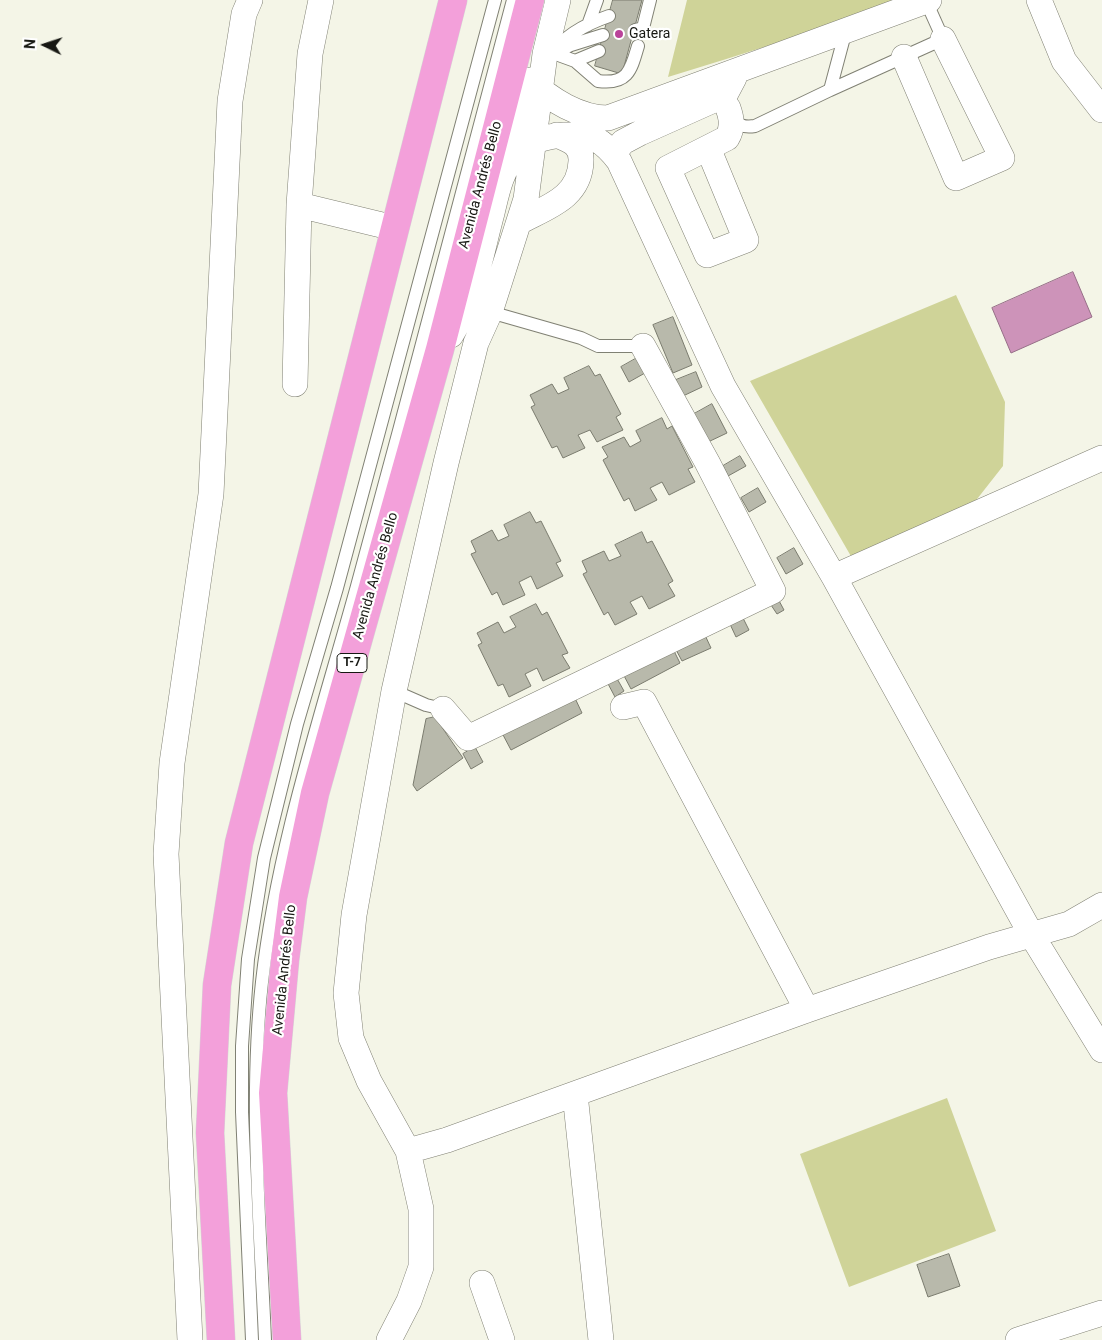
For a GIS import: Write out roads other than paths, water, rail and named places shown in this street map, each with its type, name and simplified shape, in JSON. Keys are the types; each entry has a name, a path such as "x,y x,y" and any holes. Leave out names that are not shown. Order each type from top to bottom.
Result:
{"highway":[{"path":"221,1340 210,1133 217,986 234,872 243,824 452,0"},
{"name":"Avenida Andrés Bello","path":"288,1340 273,1093 285,960 293,897 315,793 440,349 529,78 530,0"}],"street":[{"path":"190,1340 166,854 172,763 211,494 230,101 244,14 250,0"},
{"path":"295,384 299,205 310,54 320,0"},
{"path":"440,349 452,334 467,301 529,78 549,57 558,0"},
{"path":"611,142 638,107 928,0"},
{"path":"1039,0 1064,61 1102,110"},
{"path":"904,57 956,178 1002,158 943,39"},
{"path":"708,148 727,138 731,131 725,108 725,95 737,71"},
{"path":"529,78 565,105 584,114 611,142 723,386 834,577 1031,934 1102,1050"},
{"path":"389,1340 409,1301 421,1267 422,1209 408,1150 370,1081 351,1038 346,993 354,915 394,691 444,473 474,352 490,312 526,199 533,147 529,78"},
{"path":"500,180 508,163 517,153 557,135 585,135 611,142 623,142 640,133 725,108"},
{"path":"518,222 562,199 574,187 578,179 580,173 580,152 576,143 557,135"},
{"path":"299,205 394,228"},
{"path":"443,709 468,738 773,591 707,462 643,346"},
{"path":"834,577 1102,458"},
{"path":"622,707 644,702 807,1010"},
{"path":"408,1150 447,1140 807,1010 989,947 1069,924 1102,905"},
{"path":"575,1094 601,1340"},
{"path":"482,1283 502,1340"},
{"path":"1018,1340 1102,1313"}],"lane":[{"path":"252,1340 242,1112 242,1046 248,958 264,858 297,724 337,588 495,0"},
{"path":"266,1340 256,1143 257,1067 262,984 270,925 297,803 408,398 513,0"},
{"path":"588,25 596,0"},
{"path":"575,61 598,81 615,80 626,76 629,73 633,49 650,0"},
{"path":"725,108 739,125 745,128 754,126 943,39 928,0"},
{"path":"549,57 560,44 588,25 609,16"},
{"path":"830,90 846,30"},
{"path":"549,57 571,45 603,34"},
{"path":"549,57 575,61 599,51"},
{"path":"490,312 581,338 598,346 643,346"},
{"path":"394,691 426,705 443,709"}],"place":[{"name":"Gatera","path":"619,34"}]}
